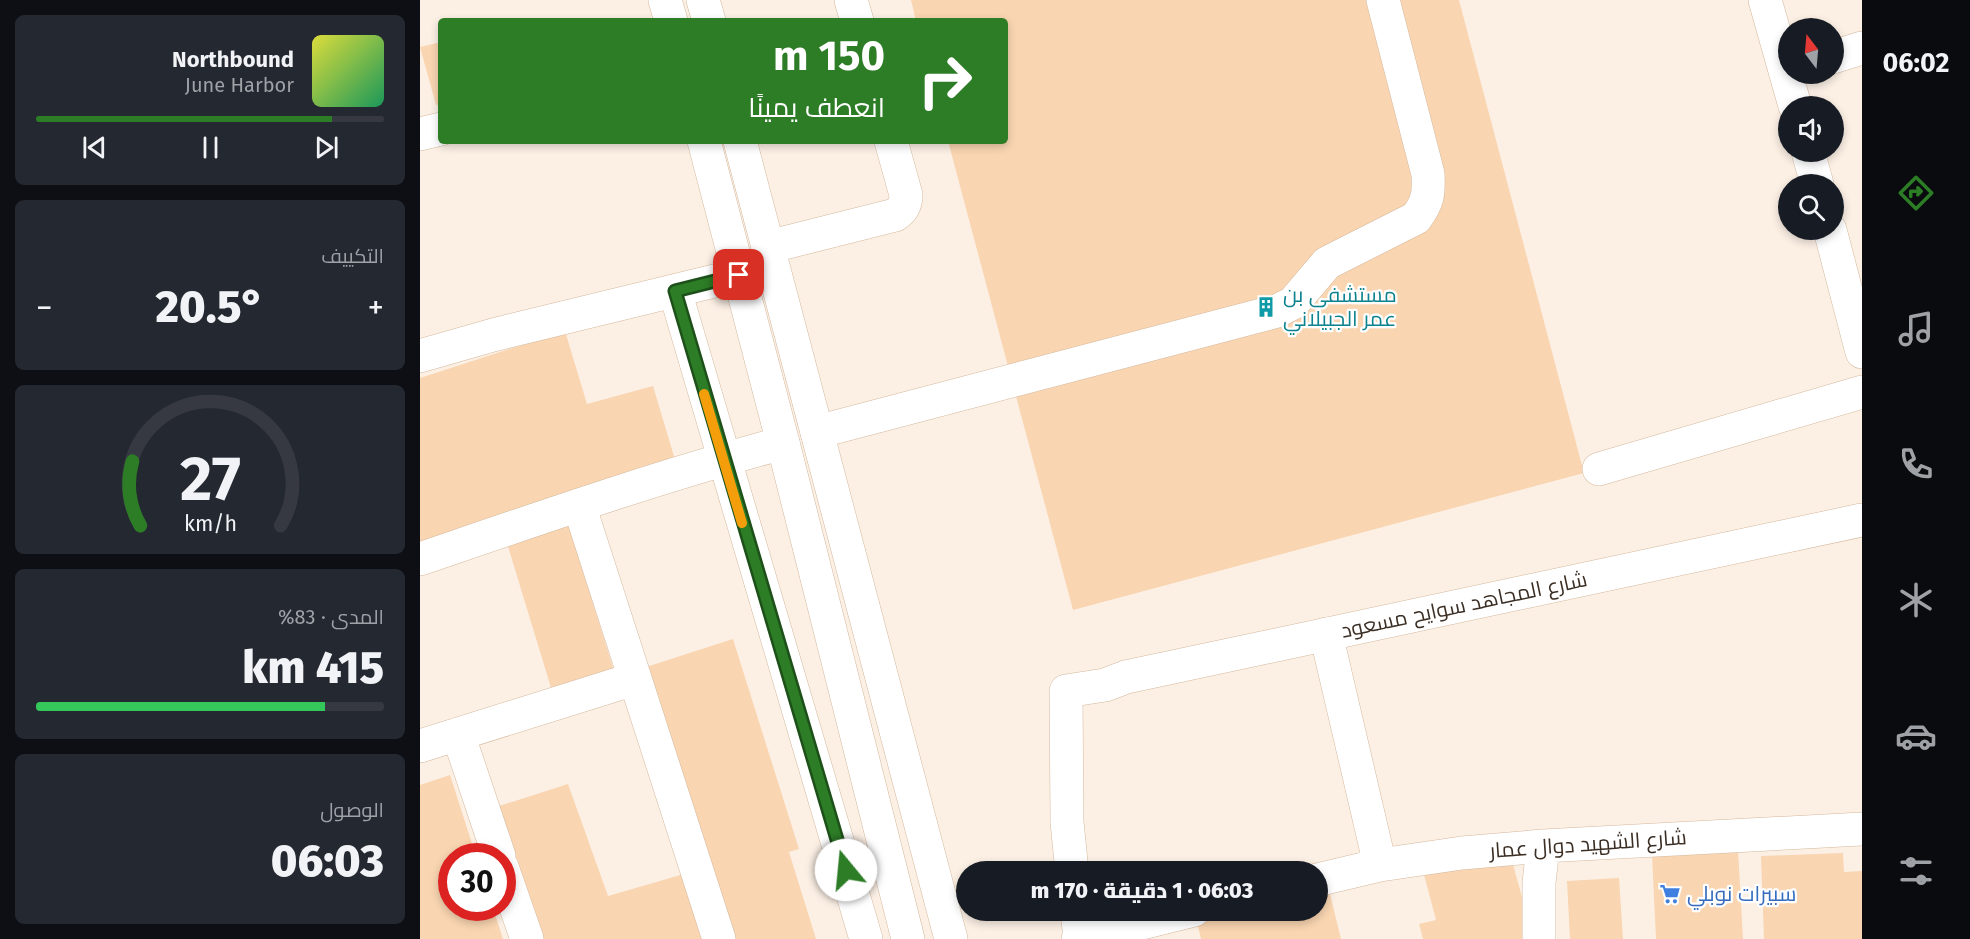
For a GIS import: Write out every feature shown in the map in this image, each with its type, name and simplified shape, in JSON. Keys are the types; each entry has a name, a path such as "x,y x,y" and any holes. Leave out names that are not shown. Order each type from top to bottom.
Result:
{"street":[{"path":"665,0 670,18"},
{"path":"703,0 708,18"},
{"path":"851,0 856,18"},
{"path":"817,432 1277,311 1293,303 1327,263 1416,218 1425,206 1429,192 1428,174 1383,0"},
{"path":"1765,0 1778,43"},
{"path":"1844,54 1862,48"},
{"path":"420,134 438,130"},
{"path":"705,144 908,939"},
{"path":"741,144 951,939"},
{"path":"768,247 900,212 906,201 906,195 892,144"},
{"path":"1844,247 1862,352"},
{"path":"420,356 739,275"},
{"path":"675,291 866,939"},
{"path":"1599,469 1862,392"},
{"path":"420,559 579,505 723,459 783,443"},
{"path":"579,505 719,939"},
{"name":"شارع المجاهد سوايح مسعود","path":"1071,861 1067,822 1066,691 1104,686 1126,678 1326,634 1862,520"},
{"path":"1326,634 1380,864"},
{"path":"420,745 634,679"},
{"path":"458,734 495,843"},
{"name":"شارع الشهيد دوال عمار","path":"1328,877 1380,864 1462,853 1542,846 1862,829"},
{"path":"1539,939 1539,883 1542,846"},
{"path":"516,907 527,939"},
{"path":"1078,921 1080,939 1151,921"}],"building":[{"name":"مستشفى بن عمر الجبيلاني","path":"911,0 1459,0 1584,473 1073,610 949,144 1008,144 1008,18 915,18"},
{"path":"438,43 438,105 436,105 420,47"},
{"path":"565,331 587,404 653,386 676,463 420,545 420,378"},
{"path":"567,521 614,671 552,691 506,540"},
{"path":"733,639 799,849 789,852 816,939 732,939 643,668"},
{"path":"450,775 472,843 438,843 438,921 497,921 503,939 420,939 420,785"},
{"path":"568,784 608,896 684,874 706,939 537,939 516,876 516,843 505,843 493,808"},
{"path":"1504,833 1534,939 1423,939 1419,924 1436,920 1422,867 1404,860"},
{"path":"1738,850 1743,939 1656,939 1652,855"},
{"path":"1843,853 1844,872 1862,871 1862,939 1764,939 1761,856"},
{"path":"1619,878 1623,939 1570,939 1567,881"},
{"path":"1328,886 1341,939 1201,939 1197,921 1328,921"}],"slow traffic":[{"path":"704,394 742,523"}],"place":[{"name":"مستشفى بن عمر الجبيلاني","path":"1266,307"},
{"name":"سبيرات نوبلي","path":"1670,894"}],"route":[{"path":"739,275 675,291 846,870"}]}
